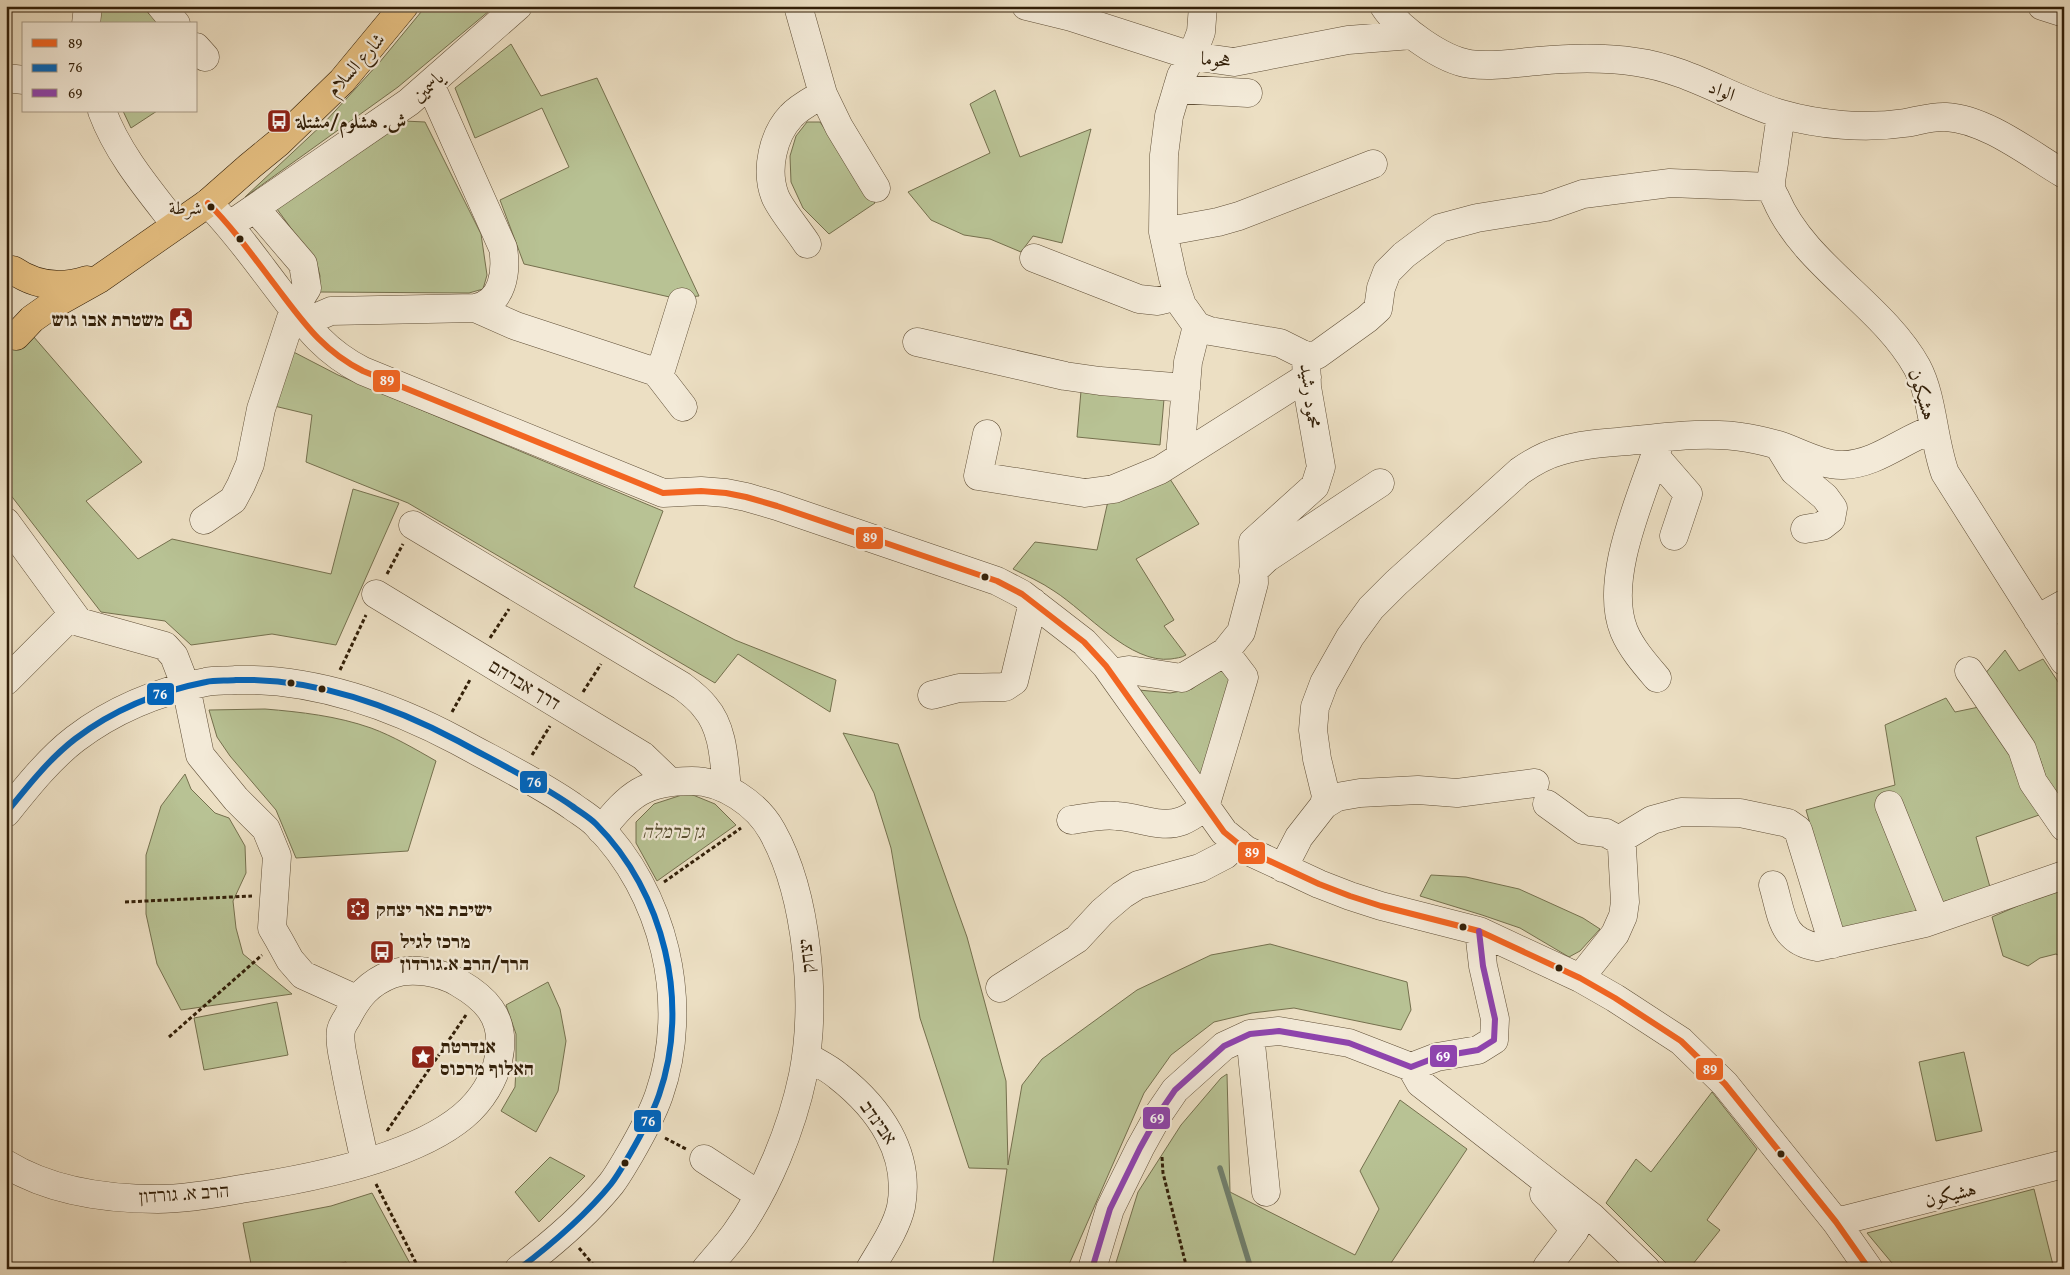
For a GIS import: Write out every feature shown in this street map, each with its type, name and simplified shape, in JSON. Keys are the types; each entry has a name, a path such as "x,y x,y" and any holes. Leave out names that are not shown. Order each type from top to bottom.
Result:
{"main road":[{"name":"شارع السلام","path":"11,342 32,319 49,307 86,287 208,203 313,110 366,53 404,6"},
{"name":"شارع السلام","path":"10,266 27,279 38,283 54,285 83,281 101,275 116,267"},
{"path":"10,266 22,286 24,303 22,320 11,342"}],"street":[{"path":"86,22 88,6"},
{"path":"161,6 174,22"},
{"name":"ياسمين","path":"230,225 409,102 518,6"},
{"path":"798,6 823,94 876,188"},
{"name":"هحوما","path":"1026,6 1071,16 1192,56 1234,62 1348,40 1412,34"},
{"path":"1180,457 1188,362 1197,326 1182,305 1163,232 1164,156 1169,116 1181,76 1192,56 1201,32 1203,6"},
{"name":"الواد","path":"1384,6 1391,17 1412,34 1444,55 1468,64 1492,65 1541,60 1600,58 1660,66 1781,114 1823,122 1855,125 1904,123 1926,118 1946,117 1981,126 2064,174"},
{"path":"2042,6 2064,13"},
{"path":"6,78 22,80"},
{"path":"298,316 331,311 474,308 485,306 494,297 504,277 505,262 503,248 430,84"},
{"path":"1177,89 1248,93"},
{"path":"807,244 775,196 771,175 772,154 780,133 791,115 823,94"},
{"path":"102,112 108,126 128,161 176,224"},
{"path":"987,434 978,476 1086,493 1114,489 1160,470 1180,457 1306,366 1317,355 1368,320 1378,309 1381,288 1387,272 1404,254 1440,228 1477,218 1546,207 1583,194 1670,183 1770,187 1781,114"},
{"path":"1163,232 1199,226 1239,216 1373,164"},
{"name":"هشيكون","path":"1770,187 1781,211 1793,229 1874,314 1906,350 1918,368 1927,395 1938,452 1945,473 2064,661"},
{"path":"208,203 230,225 298,316 336,356 363,371 663,492 726,493 777,506 997,581 1022,594 1084,642 1111,673 1224,832 1246,850 1319,884 1380,906 1479,931 1580,978 1666,1031 1700,1058 1725,1084 1836,1222 1868,1269"},
{"path":"204,520 234,500 241,485 250,464 255,432 262,409 308,288 303,264 255,208"},
{"path":"1034,258 1138,299 1158,301 1179,296"},
{"path":"660,376 682,302"},
{"path":"474,308 516,326 656,372 683,407"},
{"name":"محمود رشيد","path":"1197,326 1210,331 1280,343 1306,366 1321,467 1314,486 1253,542 1254,583 1241,632 1225,652"},
{"path":"917,342 1065,376 1100,381 1186,388"},
{"path":"1324,805 1326,796 1317,759 1313,730 1315,707 1324,683 1350,637 1371,608 1428,553 1520,471 1537,459 1561,450 1602,444 1658,447 1718,435 1747,438 1778,445 1820,460 1842,465 1862,461 1892,450 1923,432 1934,428"},
{"path":"1778,445 1794,471 1825,497 1833,508 1831,519 1822,526 1805,529"},
{"path":"1658,447 1688,494 1674,536"},
{"path":"1657,678 1634,649 1624,631 1617,604 1619,575 1634,510 1658,447"},
{"path":"1253,571 1267,558 1380,483"},
{"path":"6,522 72,615 79,622 166,646 174,656 186,687 200,755 236,800 266,829 277,856 272,928 290,960 303,976 356,999 341,1031 342,1050 366,1162"},
{"path":"414,525 682,686 706,707 716,727 723,750 727,789"},
{"name":"דרך אברהם","path":"376,594 643,756 669,781"},
{"path":"932,695 959,688 1006,687 1014,681 1033,602"},
{"path":"2037,618 2064,604"},
{"path":"6,681 72,615"},
{"path":"1071,820 1097,816 1118,816 1167,824 1182,821 1205,807 1244,677 1225,652 1182,678 1129,670 1111,673"},
{"path":"1969,671 2022,749 2032,782 2064,827"},
{"path":"6,813 36,776 75,739 115,714 154,696 208,681 259,680 301,684 330,691 350,696 404,716 440,732 549,790 594,822 623,854 645,895 661,934 671,980 674,1016 668,1056 659,1094 644,1128 612,1182 583,1214 519,1269"},
{"name":"יצחק","path":"601,830 623,803 645,788 669,781 700,781 727,789 754,808 772,830 788,869 797,901 810,992 803,1075 789,1124 767,1182 736,1233 706,1269"},
{"path":"1283,868 1299,837 1324,805 1337,797 1360,793 1418,790 1457,793 1541,793 1583,830 1606,833 1619,840 1622,848 1625,902 1623,916 1615,934 1580,978"},
{"path":"1889,805 1935,919"},
{"path":"1619,840 1652,820 1681,812 1740,813 1788,823 1798,830 1833,944"},
{"path":"1000,988 1077,939 1102,912 1138,885 1200,868 1225,855 1238,843"},
{"path":"1773,885 1785,927 1803,945 1817,947 1868,937 1935,919 2064,875"},
{"path":"1411,1067 1437,1057 1478,1050 1494,1040 1495,1020 1483,966 1479,931"},
{"name":"הרב א. גורדון","path":"6,1164 24,1176 57,1186 108,1196 160,1199 280,1183 366,1162 401,1151 439,1133 470,1110 488,1088 498,1064 501,1038 494,1013 479,996 457,981 435,973 401,971 379,979 356,999"},
{"path":"1092,1269 1110,1209 1140,1148 1175,1090 1224,1046 1250,1034 1279,1031 1349,1043 1411,1067 1420,1083 1592,1217 1646,1269"},
{"path":"1250,1034 1266,1192"},
{"name":"אבינדב","path":"806,1056 837,1074 865,1100 887,1128 898,1150 902,1180 901,1208 890,1235 870,1269"},
{"path":"704,1159 759,1195"},
{"name":"هشيكون","path":"1836,1222 2064,1164"},
{"path":"1547,1267 1575,1230 1543,1193 1549,1183"}],"path":[{"path":"330,691 376,594 414,525"},
{"path":"440,732 480,657 522,590"},
{"path":"521,775 566,709 614,645"},
{"path":"645,895 760,815"},
{"path":"125,902 273,895"},
{"path":"170,1037 279,940"},
{"path":"419,1269 366,1162 479,996"},
{"path":"644,1128 704,1159"},
{"path":"1162,1155 1163,1173 1187,1269"}],"green space":[{"path":"101,6 140,6 159,22 97,22"},
{"path":"426,6 495,6 398,87 245,197 324,123 379,63"},
{"path":"511,44 541,96 597,78 699,296 674,298 524,264 500,200 569,167 542,108 475,138 455,88"},
{"path":"995,90 1020,157 1091,129 1062,243 1033,236 1021,252 990,239 964,235 931,220 908,192 990,153 970,104"},
{"path":"123,112 155,112 131,128"},
{"path":"404,121 425,122 481,234 487,275 483,289 469,293 319,292 320,276 317,264 277,209"},
{"path":"807,122 820,122 875,203 829,234 803,208 791,182 790,156 796,136"},
{"path":"33,336 142,462 86,501 138,559 172,539 331,574 353,489 399,503 336,645 272,634 191,645 165,621 101,612 6,489 6,354"},
{"path":"282,346 338,375 663,511 634,587 735,640 836,680 830,712 738,654 715,683 408,503 306,462 312,415 270,405"},
{"path":"1081,391 1164,399 1160,445 1077,437"},
{"path":"1170,479 1199,524 1136,559 1174,620 1164,626 1186,655 1171,659 1156,658 1140,653 1110,635 1054,591 1013,569 1035,542 1097,550 1108,501"},
{"path":"2005,650 2019,671 2043,659 2064,691 2064,791 2058,795 2047,781 2033,745 1984,675"},
{"path":"1223,663 1232,676 1202,780 1139,690 1170,693 1192,689"},
{"path":"1946,698 1955,712 1979,707 2003,739 2042,814 1976,837 1990,887 1864,927 1841,930 1806,810 1895,785 1885,725"},
{"path":"265,709 345,720 387,735 436,761 408,851 296,858 276,810 230,756 217,737 209,710"},
{"path":"843,733 898,744 967,937 1006,1081 1008,1165 1022,1085 1042,1059 1137,990 1211,955 1270,944 1407,982 1411,1010 1401,1030 1294,1008 1252,1013 1214,1022 1171,1055 1144,1093 1067,1269 992,1269 1007,1169 969,1168 920,1018 891,848 874,793"},
{"path":"185,774 191,789 215,813 229,818 245,846 246,873 233,901 236,928 243,954 292,994 181,1010 157,964 146,914 146,855 161,806"},
{"name":"גן כרמלה","path":"688,793 715,804 736,825 657,881 636,843 636,822 654,804"},
{"path":"1431,875 1466,877 1519,889 1583,918 1600,929 1580,951 1569,957 1520,928 1420,896"},
{"path":"2064,886 2064,958 2056,954 2040,958 2028,966 2003,956 1992,917"},
{"path":"548,982 560,1009 566,1041 558,1091 536,1132 501,1111 515,1087 516,1068 516,1034 506,1005"},
{"path":"277,1002 288,1055 204,1070 194,1018"},
{"path":"1964,1052 1982,1131 1936,1141 1919,1062"},
{"path":"1227,1074 1230,1192 1355,1255 1379,1209 1360,1171 1400,1100 1467,1149 1389,1266 1394,1269 1114,1269 1138,1192 1181,1125 1221,1078"},
{"path":"1712,1092 1757,1149 1707,1220 1720,1230 1689,1269 1672,1269 1606,1203 1636,1159 1651,1172"},
{"path":"550,1157 585,1176 539,1222 515,1192"},
{"path":"2034,1189 2054,1269 1897,1269 1867,1233"},
{"path":"372,1193 413,1269 348,1269 346,1262 314,1269 252,1269 243,1223 331,1206"}],"waterway":[{"path":"1220,1168 1251,1269"}],"transit line":[{"name":"89","path":"208,203 236,234 315,335 336,355 363,371 663,493 701,491 746,497 997,581 1022,594 1084,642 1106,666 1224,832 1246,850 1319,884 1350,896 1381,906 1479,931 1580,978 1615,998 1681,1041 1725,1084 1836,1222 1869,1269"},
{"name":"76","path":"6,813 56,755 75,739 105,719 154,696 209,681 236,680 294,684 322,689 378,705 458,741 530,780 593,821 620,851 639,882 654,915 665,950 671,987 672,1023 668,1060 653,1110 614,1181 556,1240 519,1269"},
{"name":"69","path":"1092,1269 1110,1209 1160,1112 1175,1090 1224,1046 1250,1034 1279,1031 1349,1043 1411,1067 1437,1057 1478,1050 1494,1040 1495,1019 1483,966 1479,931"}],"place":[{"name":"ش. هشلوم/مشتلة","path":"279,121"},
{"name":"شرطة","path":"211,207"},
{"name":"משטרת אבו גוש","path":"181,319"},
{"name":"ישיבת באר יצחק","path":"358,909"},
{"name":"מרכז לגיל הרך/הרב א.גורדון","path":"382,952"},
{"name":"אנדרטת האלוף מרכוס","path":"423,1057"}]}
